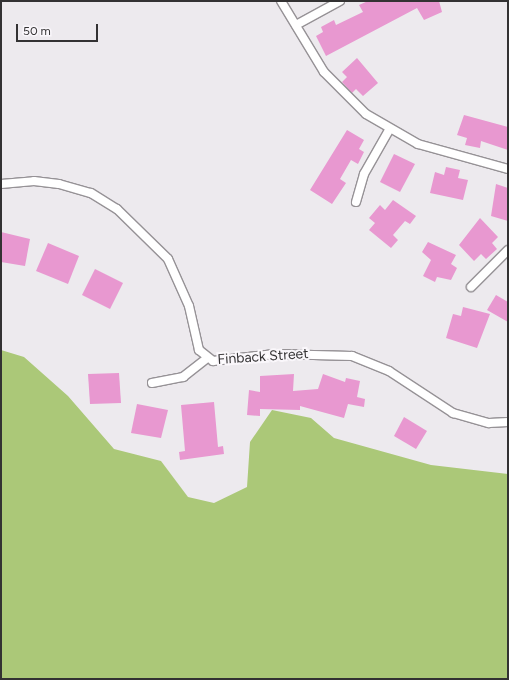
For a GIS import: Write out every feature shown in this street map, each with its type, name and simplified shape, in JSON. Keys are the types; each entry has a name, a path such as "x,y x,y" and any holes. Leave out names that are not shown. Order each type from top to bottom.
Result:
{"street":[{"path":"281,1 342,93 389,130 418,144 508,169"},
{"path":"296,25 340,1"},
{"path":"356,202 364,174 389,130"},
{"name":"Finback Street","path":"1,184 34,181 59,184 91,193 117,209 168,259 189,306 199,350 207,358 227,362 274,354 352,356 389,371 453,413 489,423 508,422"},
{"path":"471,287 508,250"},
{"path":"152,383 183,377 207,358"}],"green space":[{"path":"1,350 24,357 68,396 114,449 161,461 188,497 214,503 247,487 250,442 272,410 311,418 334,438 431,465 508,474 508,679 1,679"}],"building":[{"path":"368,1 439,1 442,12 424,20 417,8 326,56 316,36 323,32 321,27 334,20 336,25 363,12 359,5"},
{"path":"357,58 378,83 363,96 356,89 352,93 342,82 347,77 342,72"},
{"path":"464,115 508,127 508,150 481,141 480,148 465,145 467,138 457,135"},
{"path":"347,130 364,140 359,149 364,152 358,164 351,160 340,179 346,183 332,204 310,190"},
{"path":"394,154 415,164 400,192 380,182"},
{"path":"446,167 460,170 458,178 468,180 463,200 430,193 435,172 444,175"},
{"path":"496,184 508,188 508,221 491,216"},
{"path":"393,200 416,216 410,224 405,221 393,235 398,240 391,248 369,230 375,223 369,218 380,205 385,210"},
{"path":"480,218 498,237 492,243 497,249 486,259 481,254 474,261 459,245"},
{"path":"1,232 30,239 25,266 1,262"},
{"path":"428,242 456,255 451,264 457,268 451,280 437,277 435,282 423,276 431,260 422,252"},
{"path":"48,243 79,256 68,284 36,271"},
{"path":"95,269 123,283 110,309 82,295"},
{"path":"496,295 508,302 508,322 487,310"},
{"path":"463,307 490,314 477,348 446,338 453,314 461,316"},
{"path":"119,373 121,403 90,404 88,374"},
{"path":"294,374 293,391 318,389 323,374 345,382 346,378 360,381 357,397 365,399 364,407 348,404 344,418 300,406 300,410 260,409 260,416 247,415 249,390 260,392 260,376"},
{"path":"214,402 218,447 223,446 224,454 180,460 179,452 185,451 181,405"},
{"path":"137,404 168,410 161,438 131,433"},
{"path":"404,417 427,431 416,449 394,436"}]}
